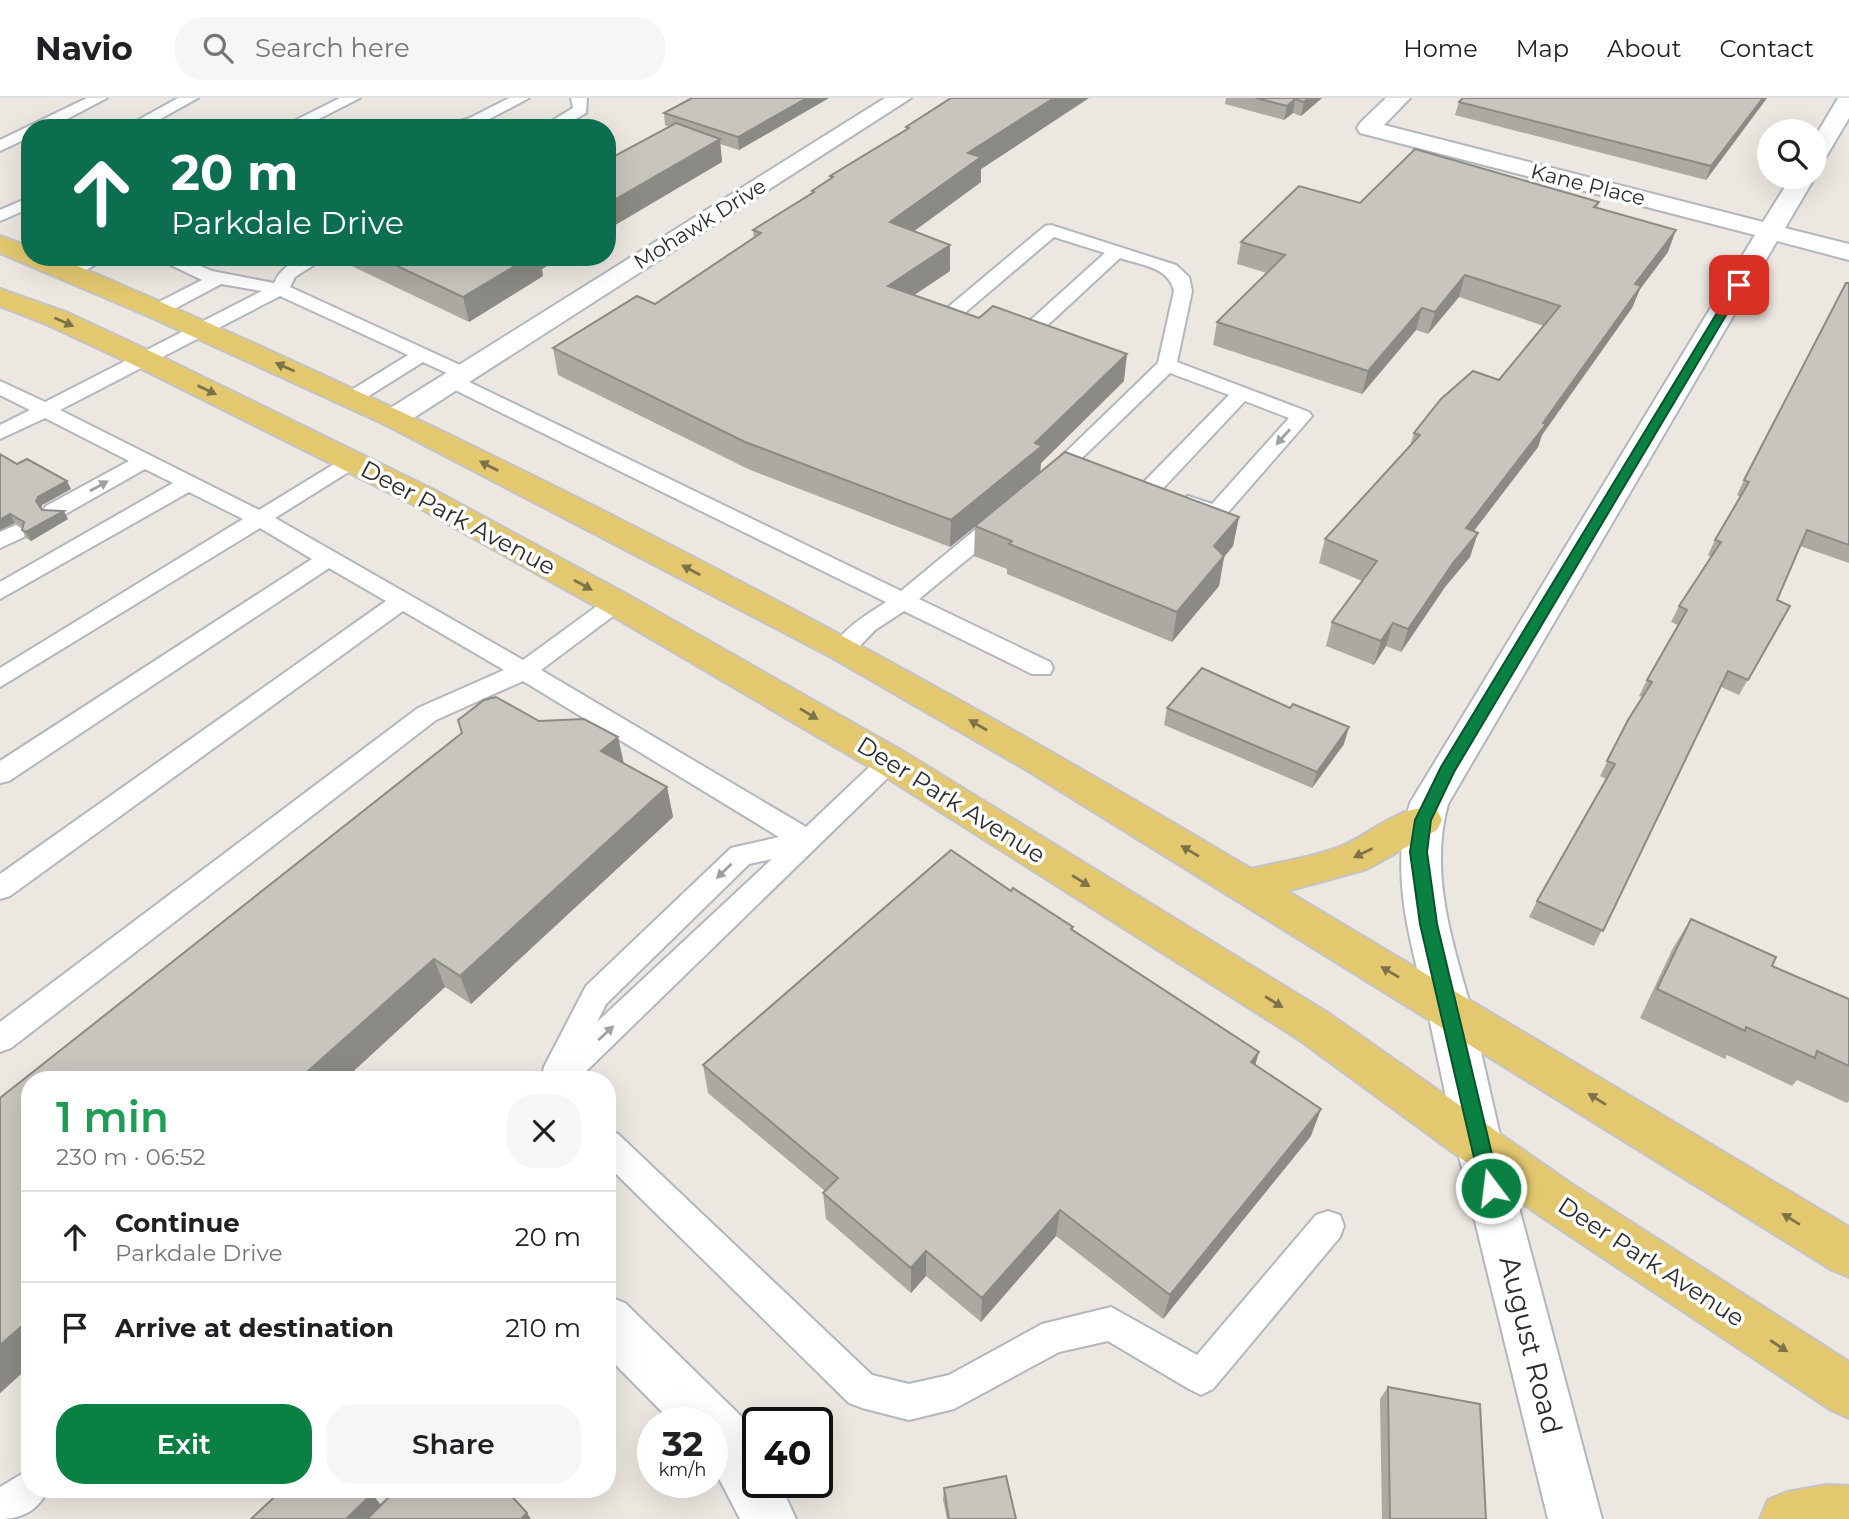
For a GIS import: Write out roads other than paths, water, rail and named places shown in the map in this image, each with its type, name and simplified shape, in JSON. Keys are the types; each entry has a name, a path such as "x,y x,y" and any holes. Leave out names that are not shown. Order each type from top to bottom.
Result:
{"main road":[{"path":"0,244 21,253"},
{"path":"54,266 204,330 394,418 843,649 1038,759 1849,1254"},
{"name":"Deer Park Avenue","path":"0,298 58,319 352,461 616,603 891,762 1313,1026 1553,1198 1849,1392"},
{"path":"1248,886 1353,858 1423,820"},
{"path":"1787,1519 1826,1512 1849,1513"}],"street":[{"name":"Mohawk Drive","path":"394,418 900,98"},
{"name":"Kane Place","path":"1399,98 1368,128 1849,252"},
{"path":"1827,136 1849,98"},
{"name":"August Road","path":"1574,1519 1479,1144 1449,1008 1421,876 1418,852 1423,820 1446,771 1796,189"},
{"path":"616,1329 694,1407"},
{"path":"728,1441 769,1519"}],"lane":[{"path":"56,119 99,98"},
{"path":"149,119 190,98"},
{"path":"309,119 352,98"},
{"path":"479,119 521,98"},
{"path":"564,119 581,110 579,98"},
{"path":"0,146 21,136"},
{"path":"0,216 21,206"},
{"path":"954,312 1051,230 1170,269 1184,284 1167,365 1038,489"},
{"path":"1031,330 1117,252"},
{"path":"70,272 82,266"},
{"path":"187,266 219,278 280,289 422,354 458,378 1041,668"},
{"path":"0,430 146,360 280,289 287,274 301,266"},
{"path":"158,310 219,278"},
{"path":"352,398 422,354"},
{"path":"1121,488 1145,494 1168,495 1216,512 1302,416 1167,365"},
{"path":"0,387 262,520 524,671 808,841"},
{"path":"1145,494 1241,394"},
{"path":"54,511 144,461"},
{"path":"0,679 262,520 352,461"},
{"path":"1059,471 1084,478"},
{"path":"0,592 189,483"},
{"path":"843,649 867,625 903,601 1018,506"},
{"path":"0,774 329,558"},
{"path":"0,888 402,601"},
{"path":"0,1039 427,714 524,671 616,603"},
{"path":"564,1071 891,762"},
{"path":"616,1153 862,1390 909,1402 954,1391 1054,1336 1111,1324 1201,1377 1328,1226"},
{"path":"0,1510 21,1494"}]}
